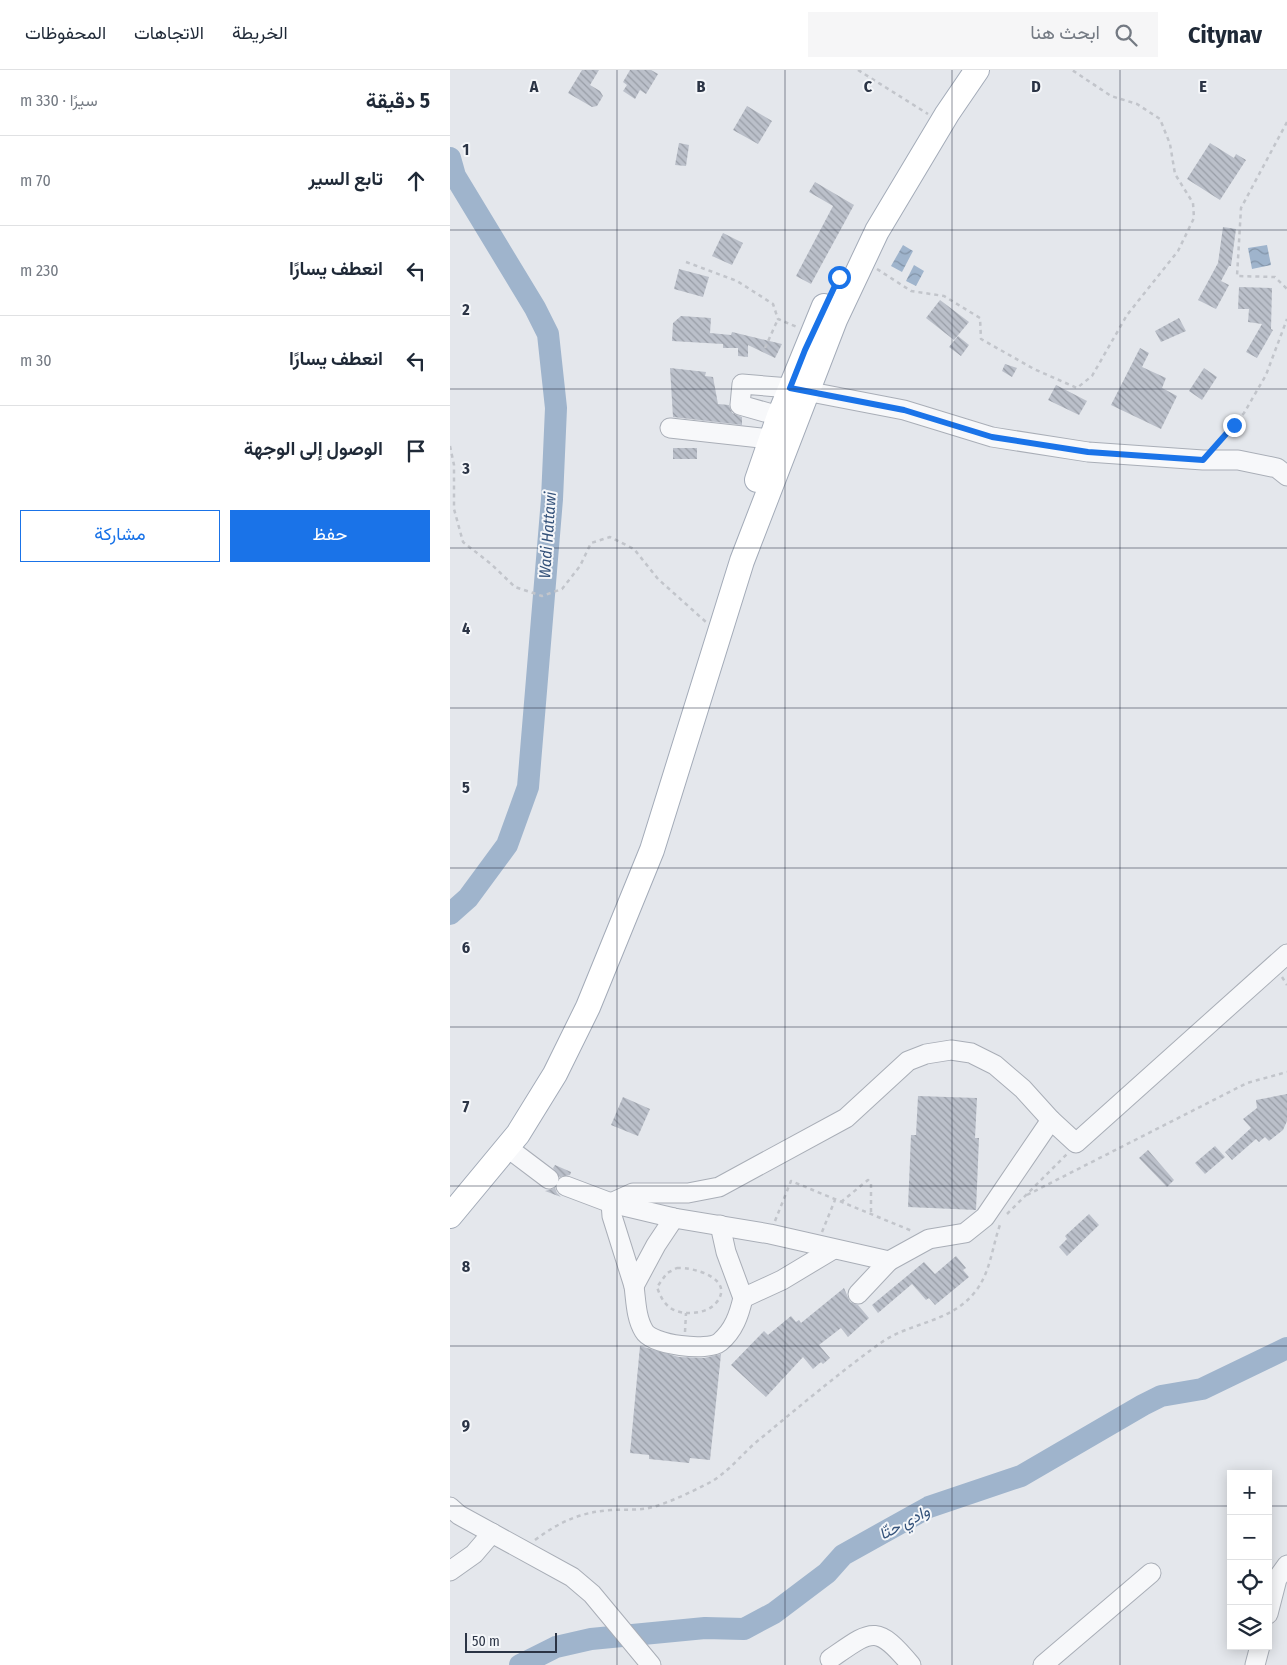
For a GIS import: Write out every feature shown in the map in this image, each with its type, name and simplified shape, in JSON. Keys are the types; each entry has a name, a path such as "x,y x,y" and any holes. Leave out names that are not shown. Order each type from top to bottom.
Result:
{"main road":[{"path":"450,1216 508,1148 555,1074 588,1007 624,922 666,808 742,561 798,390 812,334 852,252 931,116 963,70"},
{"path":"450,1201 478,1169 510,1125 546,1067 580,999 613,919 642,839 778,416 798,390 835,320 862,259 947,114 977,70"}],"street":[{"path":"778,416 740,404 742,384 798,390 904,410 992,437 1088,452 1203,460 1238,460 1277,468 1287,476"},
{"path":"670,428 770,439"},
{"path":"611,1203 633,1193 688,1193 719,1187 846,1118 908,1061 926,1054 952,1050 971,1053 995,1065 1024,1089 1051,1120 1076,1144 1287,954"},
{"path":"858,1294 889,1261 929,1239 965,1233 985,1217 1051,1120"},
{"path":"508,1148 557,1183 611,1203 674,1218 770,1234 889,1261"},
{"path":"611,1203 612,1216 634,1286 639,1318 645,1333 662,1342 702,1347 718,1344 729,1333 738,1316 743,1298 726,1252 720,1225"},
{"path":"634,1286 656,1245 674,1218"},
{"path":"743,1298 782,1280 824,1247"},
{"path":"450,1507 492,1533 572,1577 592,1594 650,1663"},
{"path":"450,1572 474,1554 492,1533"},
{"path":"1270,1605 1277,1579 1287,1565"},
{"path":"1043,1665 1151,1573"},
{"path":"830,1659 863,1637 871,1635 887,1639 911,1665"},
{"path":"1255,1665 1259,1650"}],"path":[{"path":"858,70 931,116"},
{"path":"862,259 911,290 944,296 980,318 981,339 1034,369 1076,388 1092,376 1127,315 1178,251 1194,218 1193,202 1175,174 1170,144 1160,119 1138,104 1111,96 1072,70"},
{"path":"1287,122 1241,208 1237,276 1275,277 1287,289"},
{"path":"686,262 744,285 773,304 778,319 765,348"},
{"path":"778,319 812,334"},
{"path":"1203,460 1244,413 1266,374 1287,320"},
{"path":"450,446 454,464 454,509 463,542 491,564 515,587 542,596 562,590 580,566 591,543 610,537 634,549 658,579 711,626"},
{"path":"1023,1196 1247,1083 1287,1072"},
{"path":"524,1549 551,1528 568,1519 611,1510 653,1507 707,1484 728,1470 759,1440 885,1340 934,1321 955,1309 974,1293 988,1270 992,1244 1002,1219 1023,1196 1057,1166 1076,1144"},
{"path":"841,1202 868,1180 871,1183 871,1214"},
{"path":"770,1234 790,1181 929,1239"},
{"path":"824,1247 835,1200"},
{"path":"677,1268 707,1272 720,1288 720,1295 716,1303 708,1309 686,1313 673,1310 665,1303 657,1287 667,1273 677,1268"}],"water":[{"path":"903,245 913,251 902,272 891,266"},
{"path":"1267,245 1271,265 1252,269 1248,248"},
{"path":"914,265 924,271 916,286 906,281"}],"building":[{"path":"582,70 599,70 590,85 600,91 603,96 597,106 592,107 568,93"},
{"path":"630,70 651,70 658,74 646,94 640,90 635,99 623,91 627,85 623,82"},
{"path":"747,106 772,121 758,144 733,130"},
{"path":"679,143 689,145 686,166 675,165"},
{"path":"1210,143 1234,158 1236,154 1246,160 1220,200 1187,179"},
{"path":"815,182 854,205 811,284 796,276 833,206 809,192"},
{"path":"1223,227 1236,229 1231,266 1229,266 1221,281 1229,285 1216,309 1198,300 1218,263"},
{"path":"723,233 743,243 732,265 712,256"},
{"path":"679,269 709,277 703,297 674,289"},
{"path":"1239,287 1272,288 1271,329 1273,330 1257,358 1246,352 1262,324 1248,322 1249,309 1238,309"},
{"path":"940,300 969,322 954,340 926,318"},
{"path":"681,316 711,318 710,333 731,335 732,332 782,344 775,358 748,345 748,357 738,356 738,348 723,348 723,344 672,341 673,323"},
{"path":"1179,318 1186,331 1161,342 1155,331"},
{"path":"958,336 969,345 961,356 949,347"},
{"path":"1140,348 1149,353 1142,367 1166,378 1162,388 1177,396 1161,429 1111,405"},
{"path":"1005,364 1017,368 1012,377 1002,371"},
{"path":"670,368 706,372 705,376 713,377 718,404 729,405 732,413 742,417 742,425 673,417"},
{"path":"1204,368 1217,377 1202,400 1189,391"},
{"path":"1056,385 1087,401 1079,415 1048,400"},
{"path":"673,448 697,448 697,459 673,459"},
{"path":"1287,1094 1287,1121 1283,1130 1269,1141 1265,1137 1259,1142 1256,1139 1232,1160 1225,1152 1251,1128 1243,1119 1257,1108 1256,1100"},
{"path":"918,1096 977,1098 975,1138 979,1138 976,1210 908,1207 911,1135 916,1135"},
{"path":"623,1097 650,1109 638,1136 611,1125"},
{"path":"1215,1146 1225,1157 1205,1174 1195,1163"},
{"path":"1148,1150 1174,1180 1167,1187 1139,1158"},
{"path":"555,1165 571,1172 570,1175 560,1177 553,1168"},
{"path":"555,1188 557,1193 561,1197 545,1191"},
{"path":"1089,1214 1099,1225 1067,1256 1059,1247 1067,1239 1065,1236"},
{"path":"956,1256 966,1268 963,1270 969,1277 935,1305 929,1298 926,1300 912,1284 878,1313 872,1305 924,1262 935,1274"},
{"path":"844,1288 850,1302 858,1305 869,1318 848,1337 841,1328 819,1345 830,1358 823,1364 821,1362 813,1369 803,1357 766,1397 731,1365 764,1331 768,1335 791,1316 796,1322 799,1320 801,1323"},
{"path":"640,1346 679,1357 704,1358 721,1354 710,1460 690,1458 689,1463 649,1459 649,1455 630,1453"}],"waterway":[{"name":"Wadi Hattawi","path":"450,158 455,176 535,308 548,334 556,408 552,499 528,787 507,845 468,898 450,914"},
{"name":"وادي حتّا","path":"520,1665 556,1647 591,1639 705,1628 744,1629 774,1613 827,1573 843,1555 929,1507 1021,1476 1161,1396 1202,1389 1287,1348"}],"route":[{"path":"839,277 822,311 790,388 904,410 992,437 1088,452 1203,460 1234,425"}]}
